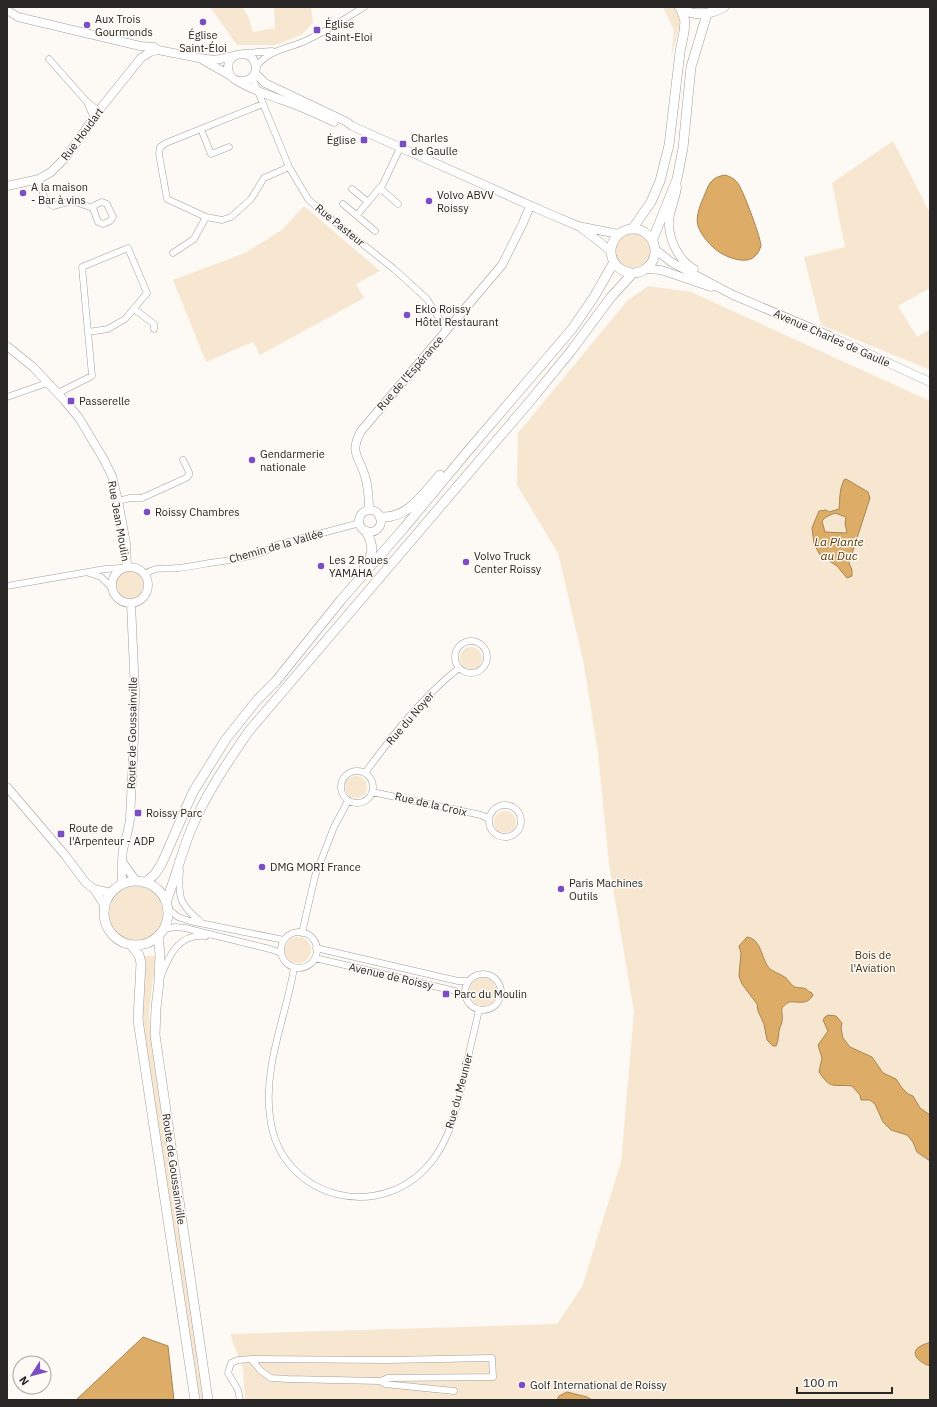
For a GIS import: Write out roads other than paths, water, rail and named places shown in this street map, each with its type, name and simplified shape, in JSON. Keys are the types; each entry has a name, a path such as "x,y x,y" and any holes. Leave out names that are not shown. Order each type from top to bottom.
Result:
{"main road":[{"path":"680,8 693,13 707,14 724,7"},
{"path":"633,228 651,202 660,181 669,145 680,52 684,32 684,22 680,8"},
{"path":"653,239 677,179 683,148 691,67 707,14"},
{"path":"614,262 594,297 572,329 404,528 341,600 226,739 193,792 162,863 155,874 141,882 121,885 111,893 105,906 104,914 109,930 119,940 131,945 145,944 158,936 164,929 168,916 167,906 181,855 191,830 207,795 226,763 249,731 531,400 571,351 611,297 633,273 646,269 652,264 656,250 653,239 644,231 633,228 627,229 618,234 613,240 611,252 614,262 622,270 633,273"},
{"path":"380,517 399,515 409,509 440,475 467,452"},
{"path":"341,600 369,561 373,549 366,531"},
{"path":"141,882 157,890 167,906"},
{"name":"Route de Goussainville","path":"158,936 160,954 155,1035 208,1400"},
{"name":"Route de Goussainville","path":"131,945 139,955 141,963 138,1020 195,1400"}],"street":[{"path":"240,82 249,80 261,60 268,54 305,41 364,7"},
{"path":"7,10 18,17 140,46 154,47 158,50 199,58 215,60 238,54 278,50"},
{"path":"140,46 143,55 141,58"},
{"name":"Rue Houdart","path":"7,186 39,179 51,172 67,156 96,115 141,58 150,52 158,50"},
{"path":"231,76 229,72 229,63 238,54 247,54 254,59 254,72 265,83 347,122 352,126 578,226 618,234"},
{"path":"199,58 258,92 283,100 345,126 352,126"},
{"path":"49,59 87,102 96,115"},
{"name":"Rue Pasteur","path":"254,72 258,92 289,167 308,199 394,269 427,299 447,330"},
{"path":"263,104 166,143 160,147 159,154 168,199 206,217 222,220 231,217 251,199 264,178 289,167"},
{"path":"201,129 211,154 229,147"},
{"path":"357,215 383,184 400,148"},
{"path":"39,179 45,200 53,206 72,201 93,208"},
{"path":"677,179 677,191 672,204 669,222 675,248 688,266 722,285 733,295"},
{"path":"380,188 398,204"},
{"path":"352,189 368,202"},
{"path":"343,204 375,231"},
{"name":"Rue de l'Espérance","path":"369,510 369,495 364,474 354,449 356,439 361,431 502,265 530,206"},
{"path":"173,252 194,239 206,217"},
{"path":"578,226 611,252"},
{"path":"58,393 92,376 82,267 128,248 147,294 125,319 108,329 88,332"},
{"name":"Avenue Charles de Gaulle","path":"656,250 671,262 733,295"},
{"name":"Avenue Charles de Gaulle","path":"646,269 661,270 733,295 830,336 930,382"},
{"path":"134,309 154,324 154,329"},
{"name":"Rue Jean Moulin","path":"7,346 33,367 58,393 79,418 104,458 112,476 118,501 128,556 124,567"},
{"path":"7,397 47,383"},
{"path":"118,501 130,498 142,498 186,478 189,475 189,472 183,460"},
{"path":"369,510 376,512 380,517 380,524 373,531 366,531 363,529 359,520 362,513 369,510"},
{"name":"Chemin de la Vallée","path":"145,574 160,568 176,569 234,559 269,550 277,545 360,523"},
{"path":"112,588 113,577 116,572 124,567"},
{"path":"9,584 124,567 137,568 145,574 148,580 148,586 143,598 132,603 125,602 119,600 112,588 101,577 88,573"},
{"name":"Route de Goussainville","path":"121,885 123,875 123,852 130,819 134,737 135,693 132,603"},
{"path":"470,641 476,642 484,648 487,657 484,667 480,670 469,673 459,668 455,659 455,653 461,645 470,641"},
{"name":"Rue du Noyer","path":"365,773 397,730 413,712 459,668"},
{"path":"355,771 365,773 372,781 372,792 370,796 362,803 357,804 348,801 341,793 340,788 343,779 350,772 355,771"},
{"path":"7,787 65,855 86,883 94,889 105,906"},
{"name":"Rue de la Croix","path":"372,792 481,815 489,819"},
{"path":"302,933 316,876 334,827 348,801"},
{"path":"507,806 518,813 520,817 520,825 513,835 502,837 493,833 490,829 489,819 494,810 498,807 507,806"},
{"path":"181,855 178,890 181,899 191,914 201,922"},
{"path":"123,863 141,882"},
{"path":"94,889 111,893"},
{"path":"167,906 178,917 190,921 284,940"},
{"path":"164,929 176,927 185,928 281,953"},
{"path":"302,933 312,938 316,948 315,958 308,966 294,968 285,962 281,953 281,948 284,940 292,934 302,933"},
{"path":"159,982 168,957 174,948 187,939 200,935 222,937"},
{"name":"Avenue de Roissy","path":"316,948 458,981 469,981"},
{"name":"Avenue de Roissy","path":"315,958 455,991 466,997"},
{"name":"Rue du Meunier","path":"294,968 270,1072 269,1104 272,1130 282,1154 296,1171 320,1189 342,1196 364,1197 392,1192 409,1183 422,1172 435,1156 446,1138 454,1116 479,1010"},
{"path":"479,974 491,975 496,978 502,994 497,1004 489,1010 479,1010 468,1003 466,997 466,986 469,981 479,974"},
{"path":"240,1400 238,1390 228,1373 231,1363 238,1360 492,1358 493,1377 388,1378 380,1381 271,1378 261,1371 251,1360"},
{"path":"380,1381 385,1384 454,1391"}],"water":[{"path":"725,175 734,179 739,185 758,234 761,246 757,254 751,259 734,259 718,251 707,241 698,226 697,218 699,210 708,186 717,177"},
{"name":"La Plante au Duc","path":"846,479 868,492 870,498 849,563 852,570 852,576 847,578 837,566 820,555 814,544 812,528 819,511 826,510 829,512 839,509 840,491 844,480","holes":["835,513 846,517 845,523 847,533 825,532 822,521 826,517"]},
{"path":"747,937 756,942 770,969 786,978 792,985 797,988 806,989 813,995 808,1001 805,1002 789,1002 785,1004 782,1009 782,1022 779,1029 778,1042 776,1046 773,1046 767,1040 764,1024 758,1011 757,1004 742,984 739,976 741,953 739,946"},
{"path":"828,1015 836,1016 842,1023 841,1028 843,1038 850,1047 872,1057 883,1073 896,1079 908,1094 913,1096 920,1108 930,1115 930,1161 917,1152 913,1142 907,1135 891,1130 883,1122 875,1104 870,1100 861,1100 860,1095 852,1086 833,1085 823,1078 819,1072 822,1058 818,1045 828,1031 823,1020"},
{"path":"143,1337 168,1346 174,1400 76,1400"},
{"path":"930,1342 930,1366 919,1360 915,1353 918,1347"},
{"path":"567,1392 587,1397 592,1400 557,1400 559,1396"}],"place":[{"name":"Église Saint-Éloi","path":"203,22"},
{"name":"Aux Trois Gourmonds","path":"87,25"},
{"name":"Église Saint-Eloi","path":"317,30"},
{"name":"Église","path":"364,140"},
{"name":"Charles de Gaulle","path":"403,144"},
{"name":"A la maison - Bar à vins","path":"23,193"},
{"name":"Volvo ABVV Roissy","path":"429,201"},
{"name":"Eklo Roissy Hôtel Restaurant","path":"407,315"},
{"name":"Passerelle","path":"71,401"},
{"name":"Gendarmerie nationale","path":"252,460"},
{"name":"Roissy Chambres","path":"147,512"},
{"name":"Volvo Truck Center Roissy","path":"466,562"},
{"name":"Les 2 Roues YAMAHA","path":"321,566"},
{"name":"Roissy Parc","path":"138,813"},
{"name":"Route de l'Arpenteur - ADP","path":"61,834"},
{"name":"DMG MORI France","path":"262,867"},
{"name":"Paris Machines Outils","path":"561,889"},
{"name":"Parc du Moulin","path":"446,994"},
{"name":"Golf International de Roissy","path":"522,1385"}],"park label":[{"name":"Bois de l'Aviation","path":"873,961"}]}
